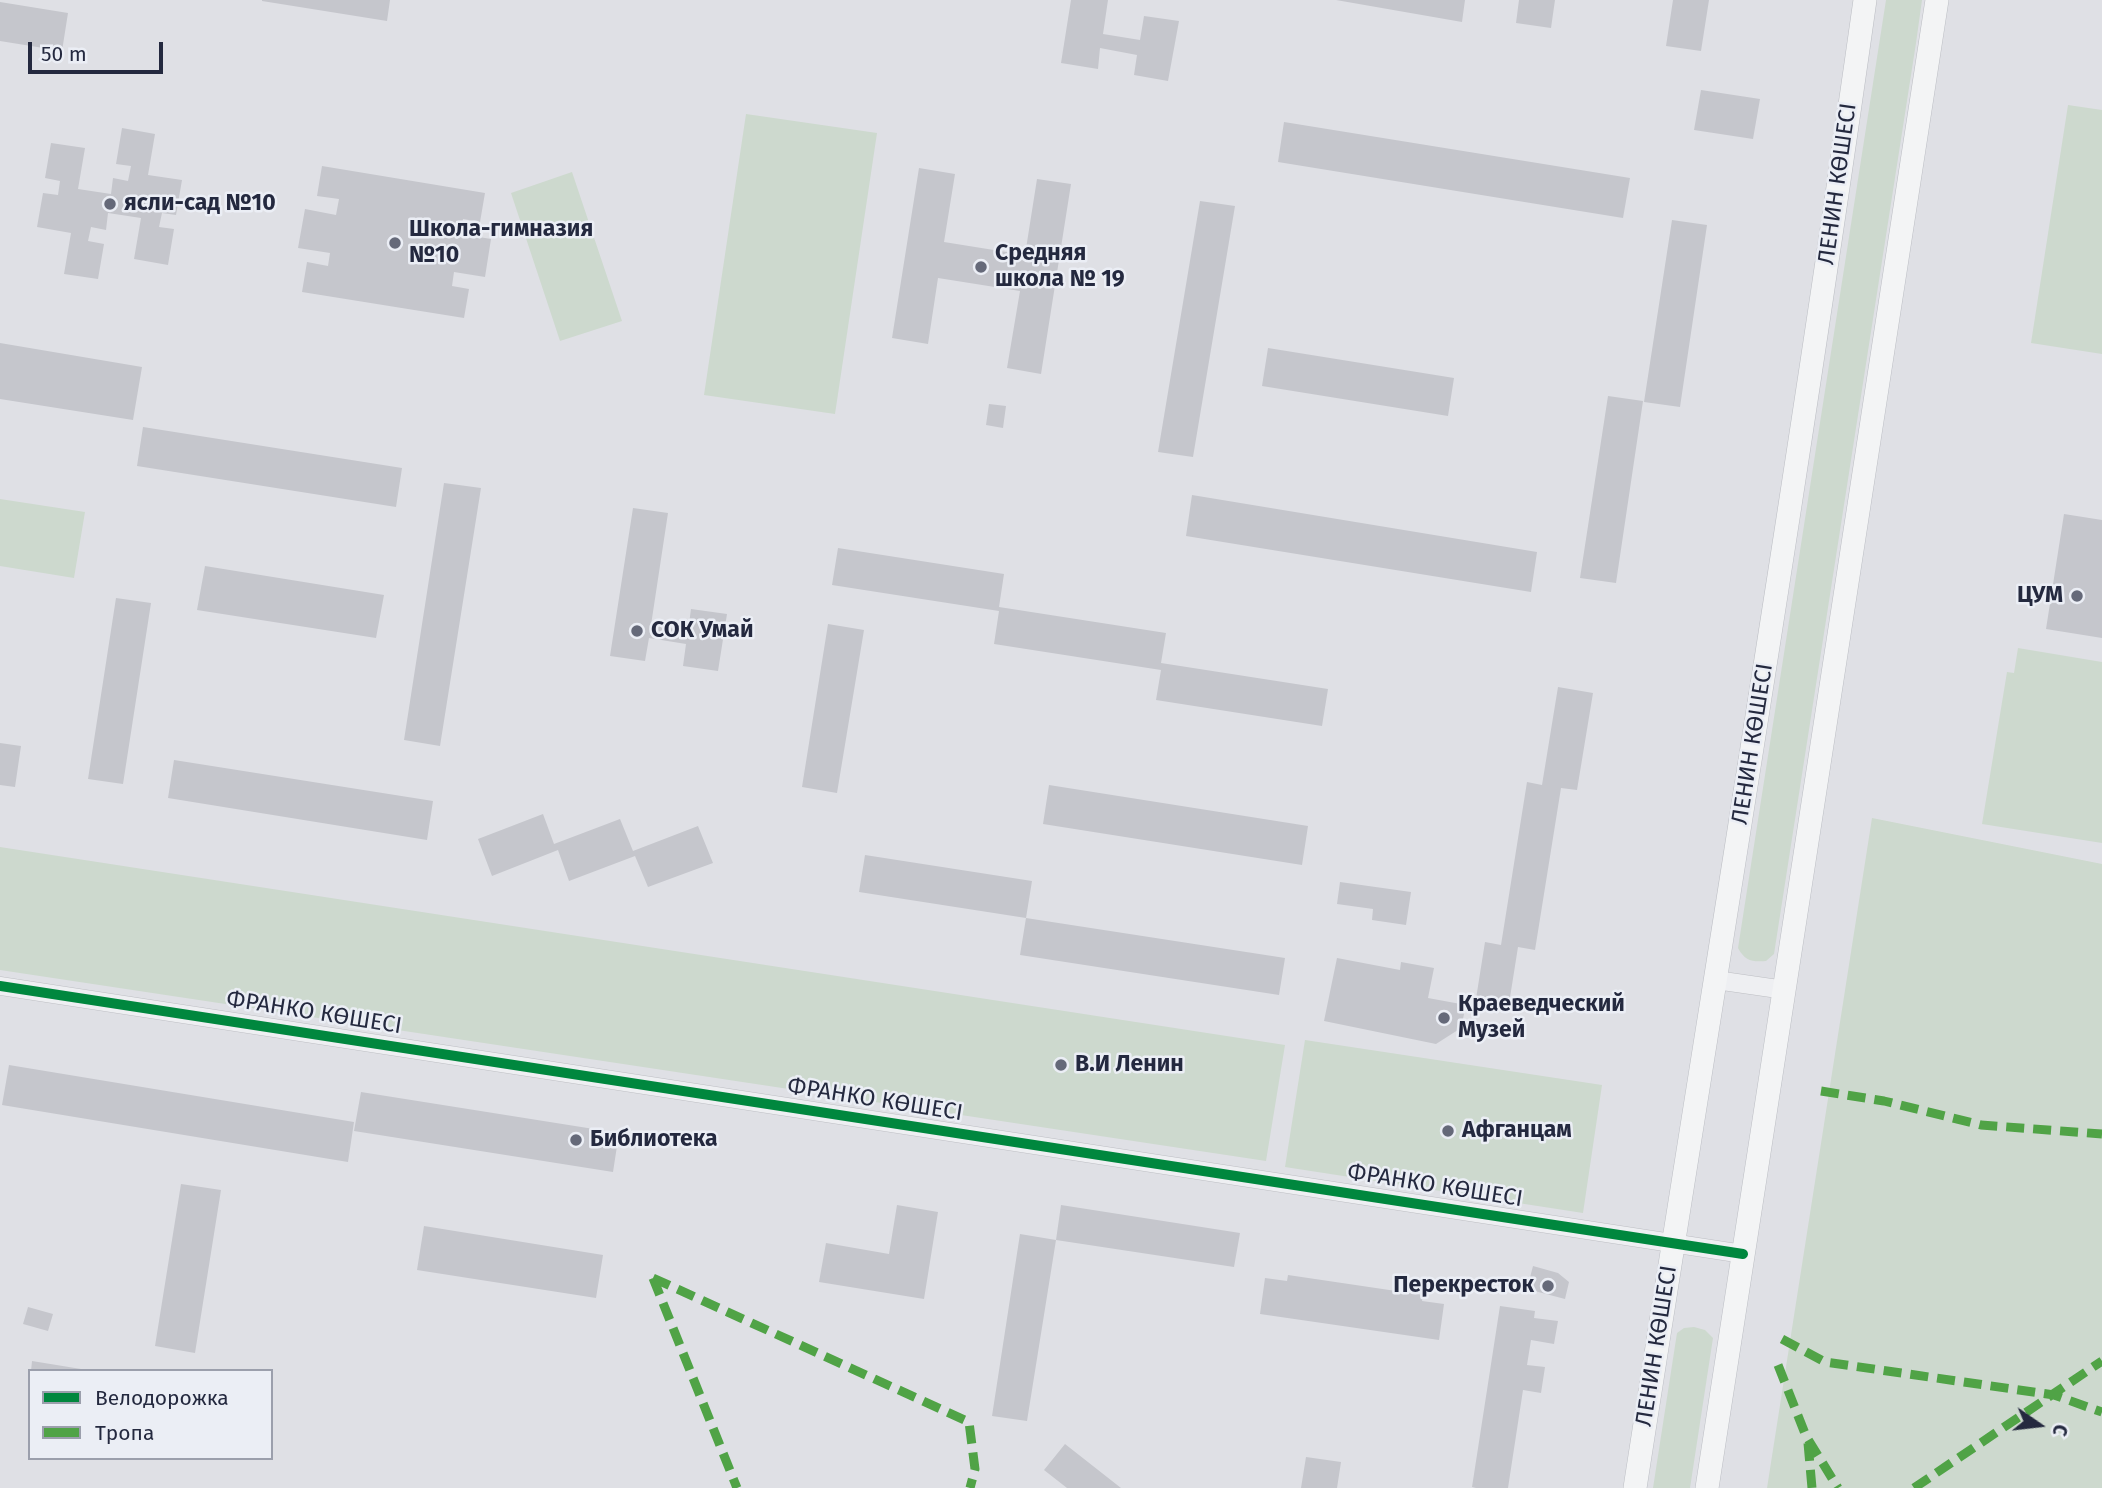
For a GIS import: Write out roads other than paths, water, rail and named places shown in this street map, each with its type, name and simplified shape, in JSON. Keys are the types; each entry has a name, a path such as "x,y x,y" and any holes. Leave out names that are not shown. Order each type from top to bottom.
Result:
{"main road":[{"name":"ЛЕНИН КӨШЕСІ","path":"1635,1488 1716,980 1865,0"},
{"path":"1707,1488 1883,366 1937,0"}],"street":[{"path":"1716,980 1785,990"},
{"name":"ФРАНКО КӨШЕСІ","path":"0,986 1743,1254"}],"place":[{"name":"ясли-сад №10","path":"110,204"},
{"name":"Школа-гимназия №10","path":"395,243"},
{"name":"Средняя школа № 19","path":"981,267"},
{"name":"ЦУМ","path":"2077,596"},
{"name":"СОК Умай","path":"637,631"},
{"name":"Краеведческий Музей","path":"1444,1018"},
{"name":"В.И Ленин","path":"1061,1065"},
{"name":"Афганцам","path":"1448,1131"},
{"name":"Библиотека","path":"576,1140"},
{"name":"Перекресток","path":"1548,1286"}]}
